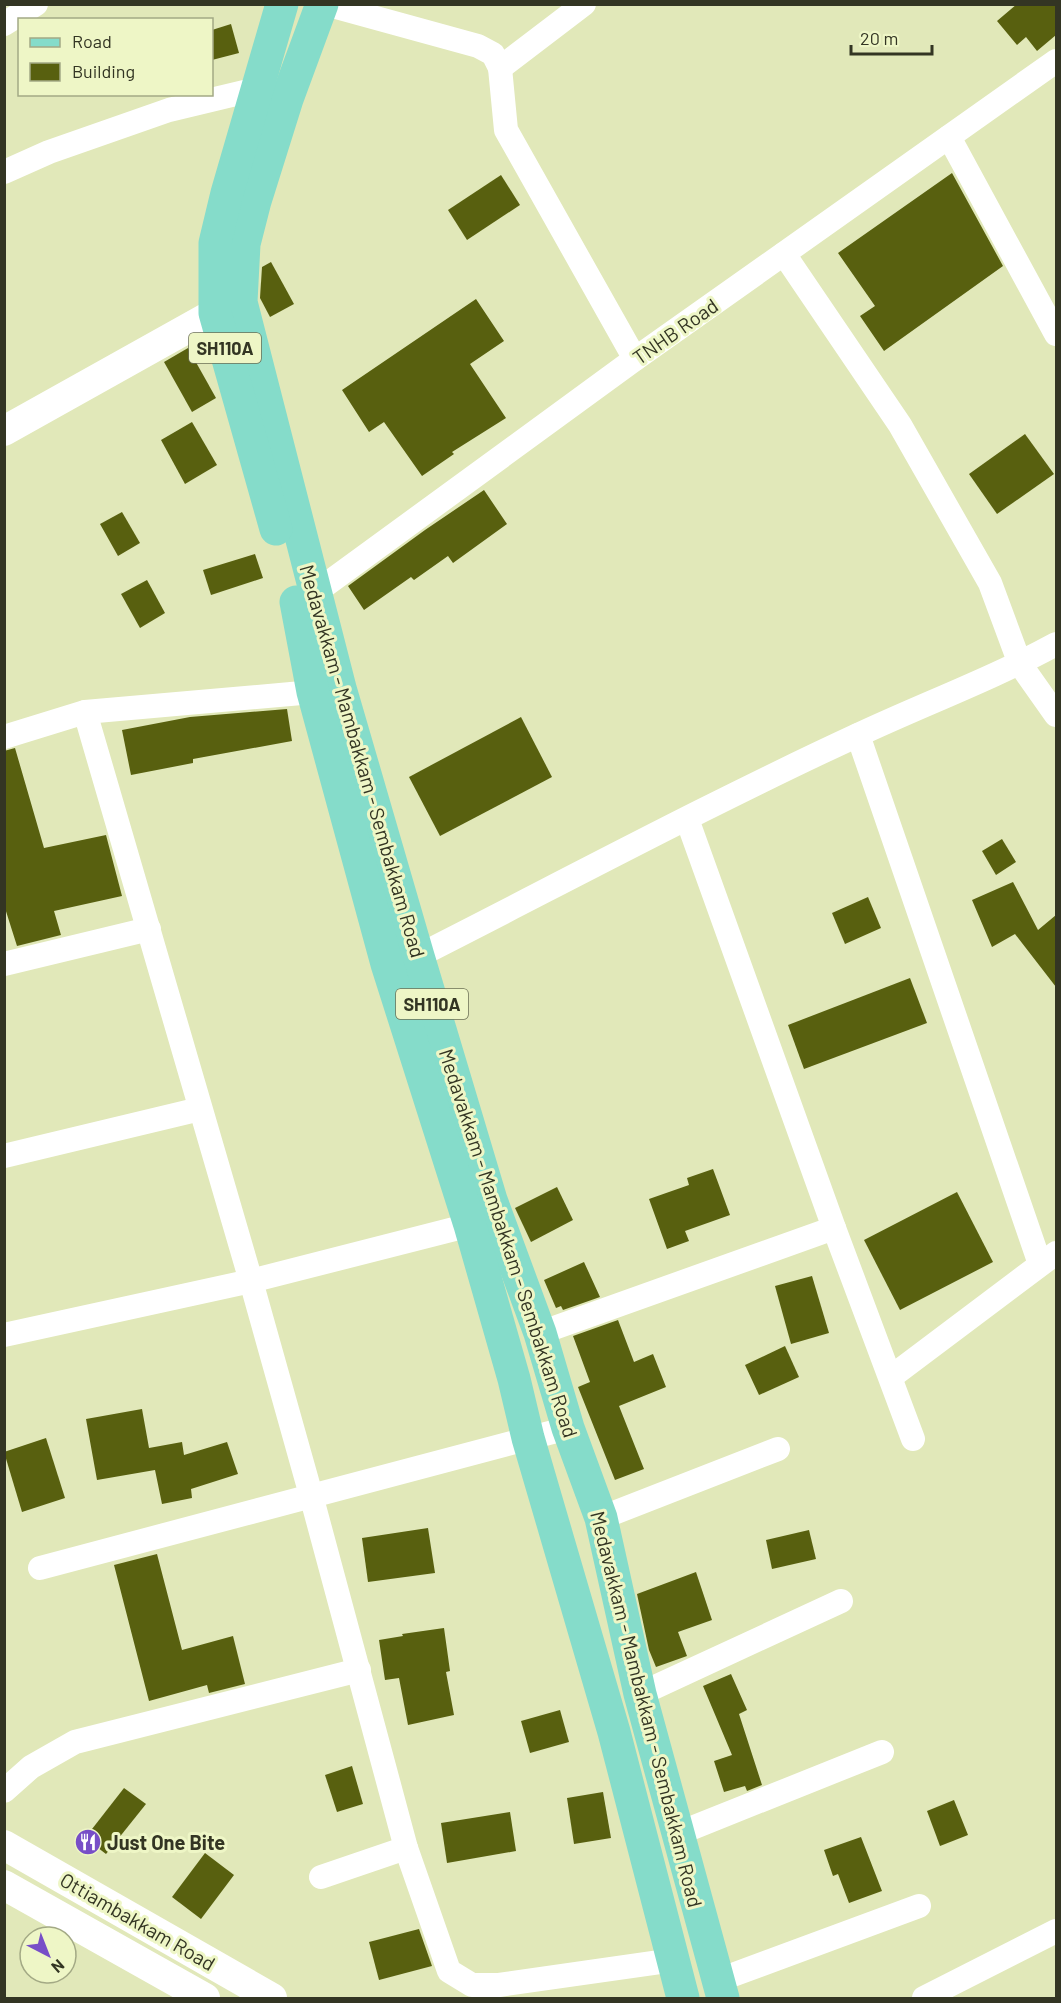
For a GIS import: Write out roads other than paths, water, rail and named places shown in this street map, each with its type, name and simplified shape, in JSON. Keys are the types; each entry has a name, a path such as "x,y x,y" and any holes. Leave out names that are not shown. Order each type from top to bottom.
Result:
{"main road":[{"name":"Medavakkam - Mambakkam - Sembakkam Road","path":"282,4 227,193 215,243 215,313 306,599 339,688 491,1200 540,1334 568,1428 601,1518 640,1694 721,1989"},
{"name":"Medavakkam - Mambakkam - Sembakkam Road","path":"324,4 286,99 255,201 244,244 241,303 306,599 313,692 387,964 470,1225 528,1438 614,1732 683,1998"}],"street":[{"path":"4,24 36,4"},
{"path":"324,4 478,46 493,54 500,68 506,130 635,359"},
{"path":"547,33 555,4"},
{"path":"500,68 584,4"},
{"name":"TNHB Road","path":"306,599 635,359 1056,61"},
{"path":"4,172 49,152 169,110 257,89"},
{"path":"949,137 1056,334"},
{"path":"784,254 900,425 990,583 1020,664 1056,715"},
{"path":"4,431 215,313"},
{"path":"418,956 858,735 1020,664 1056,644"},
{"path":"4,737 85,712 313,692"},
{"path":"85,712 251,1281 406,1848 449,1971 472,1985 499,1985 674,1960"},
{"path":"858,735 1048,1258 891,1377"},
{"path":"687,819 834,1228 913,1439"},
{"path":"4,964 148,929"},
{"path":"4,1156 200,1109"},
{"path":"4,1335 251,1281 470,1225"},
{"path":"540,1334 834,1228"},
{"path":"40,1568 568,1428"},
{"path":"601,1518 778,1449"},
{"path":"640,1694 841,1601"},
{"path":"4,1791 31,1767 75,1742 359,1670"},
{"path":"677,1834 882,1752"},
{"name":"Ottiambakkam Road","path":"4,1845 272,1998"},
{"path":"321,1877 406,1848"},
{"name":"Ottiambakkam Road","path":"4,1885 205,1998"},
{"path":"721,1989 919,1906"},
{"path":"924,1998 1056,1931"}],"place":[{"name":"Just One Bite","path":"88,1842"}]}
